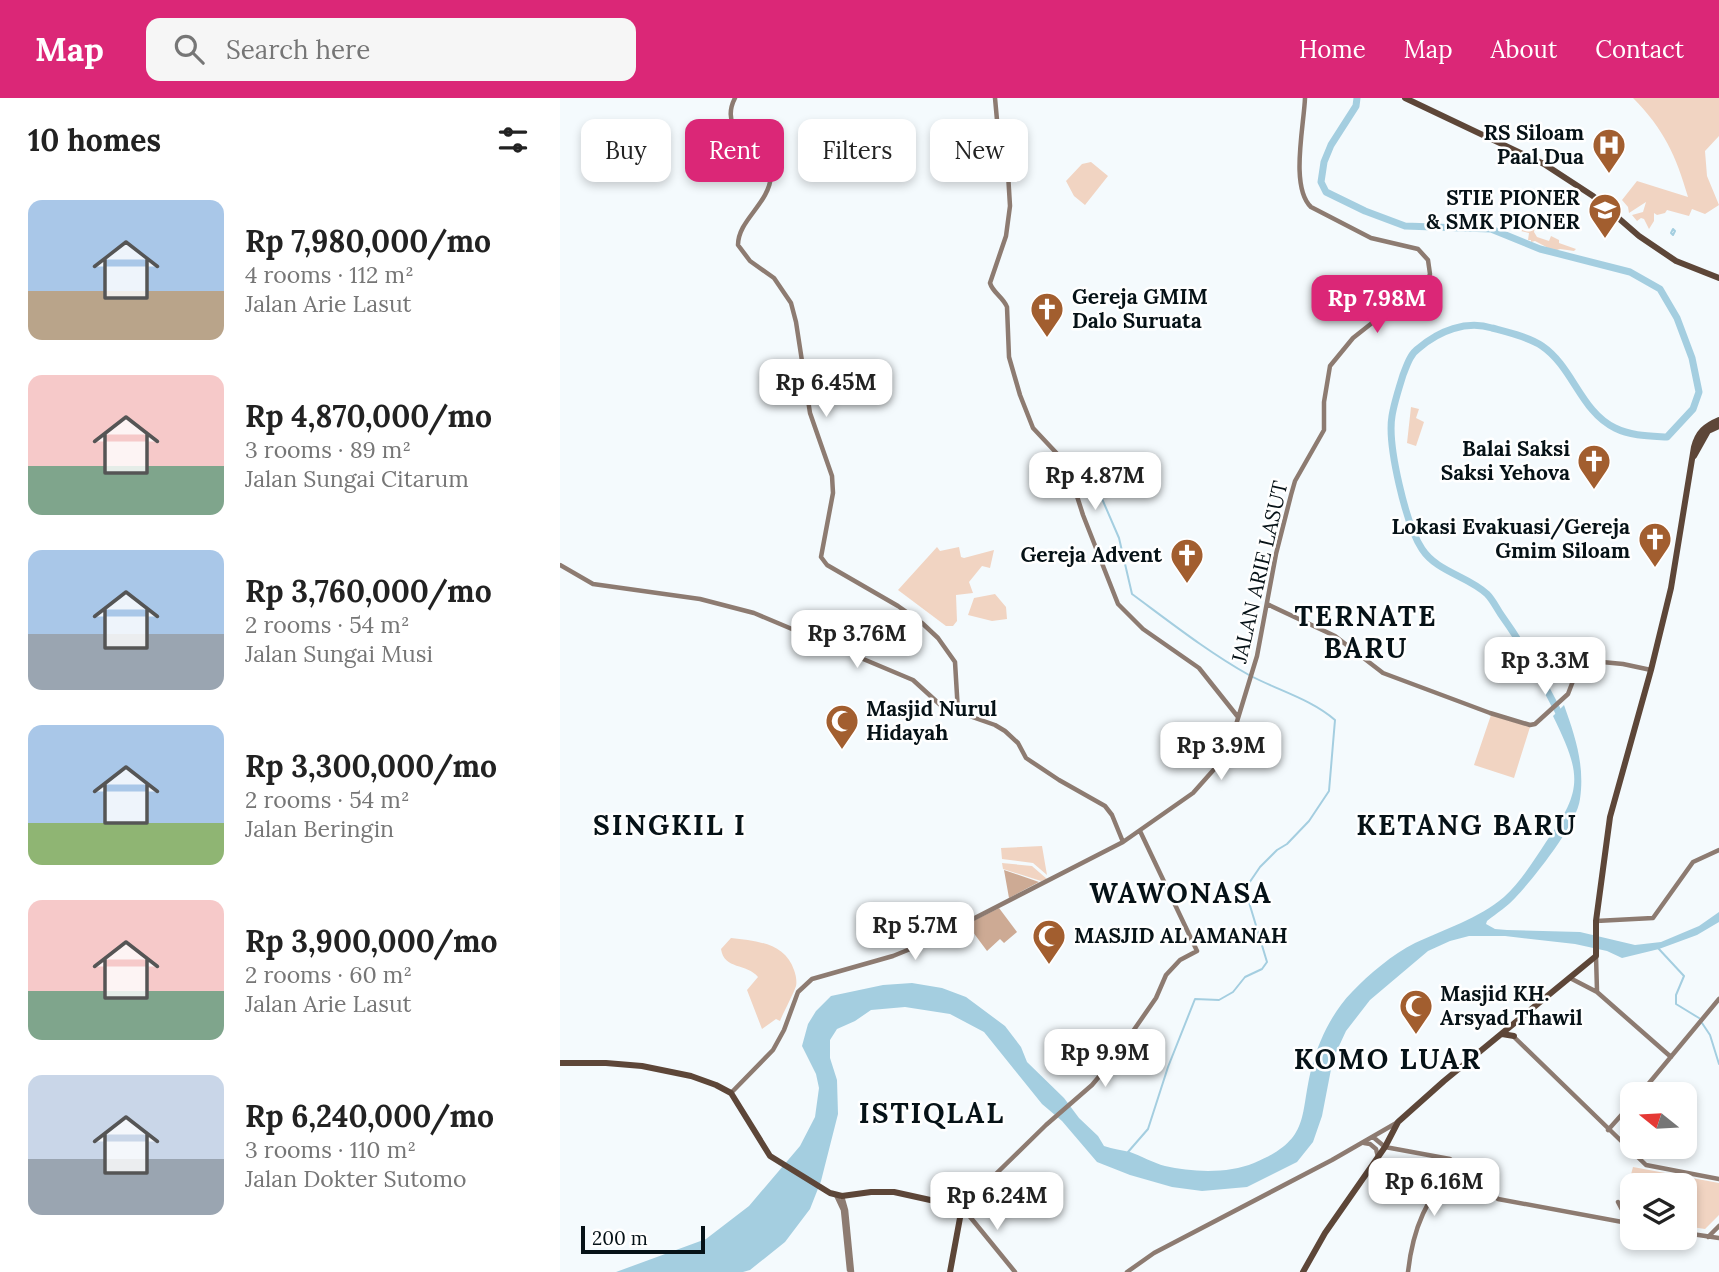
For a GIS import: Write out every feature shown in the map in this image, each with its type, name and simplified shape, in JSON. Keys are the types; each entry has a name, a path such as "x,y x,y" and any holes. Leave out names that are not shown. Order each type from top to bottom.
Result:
{"highway":[{"path":"1405,98 1554,170 1593,196 1643,239 1676,261 1719,278"},
{"path":"1303,1272 1325,1233 1385,1147 1398,1122 1596,955 1596,923 1614,798 1651,670 1673,579 1682,514 1698,435 1719,420"},
{"path":"1693,458 1708,431 1719,426"},
{"path":"1505,1032 1514,1036"},
{"path":"560,1063 642,1066 691,1076 731,1093 770,1156 836,1195 894,1192 962,1208 950,1272"}],"street":[{"path":"735,98 729,114 731,123 738,135 764,162 771,176 763,201 740,232 738,245 750,261 774,278 791,303 810,413 830,466 833,493 821,557 836,571 906,611 938,638 952,655 956,666 958,712"},
{"path":"995,98 997,120 1007,157 1010,206 1006,236 990,279 992,289 1004,300 1007,307 1009,357 1020,396 1033,428 1068,468 1083,515 1118,604 1143,629 1199,668 1238,717"},
{"name":"JALAN ARIE LASUT","path":"731,1093 773,1050 784,1030 798,992 812,979 893,956 930,942 1123,842 1193,793 1207,779 1225,750 1257,656 1291,495 1324,430 1325,390 1330,366 1353,338 1427,282 1430,274 1428,260 1418,249 1371,238 1306,202 1300,186 1305,98"},
{"path":"560,565 593,584 701,599 766,617 913,680 945,710 999,727 1011,736 1027,758 1036,765 1105,806 1123,842"},
{"path":"1267,603 1335,636 1383,673 1530,725 1535,724 1568,694 1579,661 1583,659 1651,670"},
{"path":"1016,1272 962,1208 1076,1100 1113,1060 1156,998 1166,975 1180,960 1197,951 1140,831"},
{"path":"1596,923 1653,918 1693,862 1719,850"},
{"path":"1596,955 1597,992"},
{"path":"1570,978 1597,992 1671,1057"},
{"path":"1650,1082 1719,999"},
{"path":"1514,1036 1646,1165 1719,1179"},
{"path":"1608,1130 1620,1117"},
{"path":"1127,1272 1154,1253 1398,1122"},
{"path":"1373,1137 1385,1147 1456,1163 1498,1199 1620,1222"},
{"path":"1363,1143 1369,1143 1376,1149 1377,1158"},
{"path":"1408,1272 1419,1219 1434,1191 1456,1163"},
{"path":"836,1195 846,1210 852,1272"},
{"path":"836,1195 843,1210 849,1270 852,1272"},
{"path":"1708,1237 1719,1226"},
{"path":"1697,1235 1719,1238"}],"shaded area":[{"path":"1633,98 1719,98 1719,136 1705,151 1707,176 1719,205 1705,214 1692,209 1689,216 1667,210 1657,215 1654,213 1654,221 1649,229 1644,219 1637,221 1632,215 1643,212 1646,202 1629,213 1622,200 1637,181 1688,197 1668,144"},
{"path":"1091,162 1108,176 1085,205 1074,196 1066,181 1082,164"},
{"path":"1526,222 1529,227 1535,227 1537,237 1549,241 1551,236 1559,240 1559,243 1576,249 1554,251 1535,241 1531,242 1528,240 1529,233 1521,231"},
{"path":"1411,407 1419,409 1416,418 1424,422 1416,446 1407,443"},
{"path":"937,547 940,551 959,547 961,557 964,558 994,550 990,568 982,566 969,582 973,593 956,595 957,621 953,626 946,626 898,590"},
{"path":"995,594 1006,607 1007,619 992,621 968,615 974,598"},
{"path":"1491,715 1530,727 1514,778 1474,765"},
{"path":"1042,846 1047,875 1033,863 1002,859 1001,848"},
{"path":"1002,863 1032,866 1047,879 1041,881 1003,869"},
{"path":"1004,870 1039,882 1009,898"},
{"path":"999,908 1017,932 1004,943 1000,939 987,951 967,924"},
{"path":"731,938 769,945 790,961 796,984 780,1021 776,1019 762,1029 747,990 758,977 723,956 721,949"},
{"path":"1633,1167 1665,1173 1631,1173"},
{"path":"1697,1179 1719,1183 1719,1215 1705,1229 1697,1228"}],"water":[{"path":"1564,705 1580,762 1581,786 1577,810 1554,850 1533,877 1513,900 1486,924 1495,929 1580,932 1635,945 1661,942 1699,926 1719,912 1719,922 1697,935 1659,949 1622,958 1607,951 1575,944 1505,936 1469,936 1428,951 1370,1000 1346,1031 1333,1059 1322,1116 1313,1142 1297,1162 1247,1187 1202,1191 1172,1187 1097,1162 1062,1121 1042,1104 984,1032 950,1014 905,1007 871,1010 837,1029 830,1040 830,1058 837,1080 838,1114 821,1181 810,1209 785,1242 750,1270 743,1272 616,1272 706,1239 749,1206 800,1146 815,1117 819,1088 816,1074 802,1046 808,1024 831,996 883,985 912,983 942,988 966,997 1005,1026 1021,1047 1027,1062 1064,1098 1104,1146 1130,1152 1165,1166 1198,1171 1244,1167 1273,1154 1286,1145 1300,1124 1319,1046 1345,1000 1374,971 1398,953 1472,918 1504,897 1522,878 1558,824 1567,808 1574,781 1569,753 1553,716"}],"waterway":[{"path":"1357,98 1356,106 1331,145 1324,162 1321,182 1326,192 1405,226 1491,229 1540,249 1630,272 1660,289 1677,318 1692,358 1699,392 1693,409 1667,437 1621,431 1603,421 1585,401 1553,355 1524,337 1492,328 1472,325 1444,332 1413,353 1403,375 1392,416 1392,446 1404,504 1416,538 1428,557 1489,596 1526,653 1561,717"},
{"path":"1673,229 1675,231 1673,235 1671,233 1673,229"},
{"path":"1090,471 1119,538 1132,594 1234,666 1305,700 1335,720 1329,791 1309,821 1260,867 1245,889 1267,962 1262,969 1245,977 1233,992 1219,1000 1195,999 1168,1067 1148,1129 1128,1152"},
{"path":"1658,948 1684,976 1676,995 1676,1004 1699,1018"},
{"path":"1702,1023 1710,1035 1719,1064"}],"place":[{"name":"RS Siloam Paal Dua","path":"1609,175"},
{"name":"STIE PIONER & SMK PIONER","path":"1605,240"},
{"name":"Gereja GMIM Dalo Suruata","path":"1047,339"},
{"name":"Balai Saksi Saksi Yehova","path":"1594,491"},
{"name":"Lokasi Evakuasi/Gereja Gmim Siloam","path":"1655,569"},
{"name":"Gereja Advent","path":"1187,585"},
{"name":"Masjid Nurul Hidayah","path":"842,751"},
{"name":"MASJID AL AMANAH","path":"1049,966"},
{"name":"Masjid KH. Arsyad Thawil","path":"1416,1036"}],"district":[{"name":"TERNATE BARU","path":"1366,632"},
{"name":"SINGKIL I","path":"670,825"},
{"name":"KETANG BARU","path":"1467,825"},
{"name":"WAWONASA","path":"1181,893"},
{"name":"KOMO LUAR","path":"1388,1059"},
{"name":"ISTIQLAL","path":"932,1113"}]}
